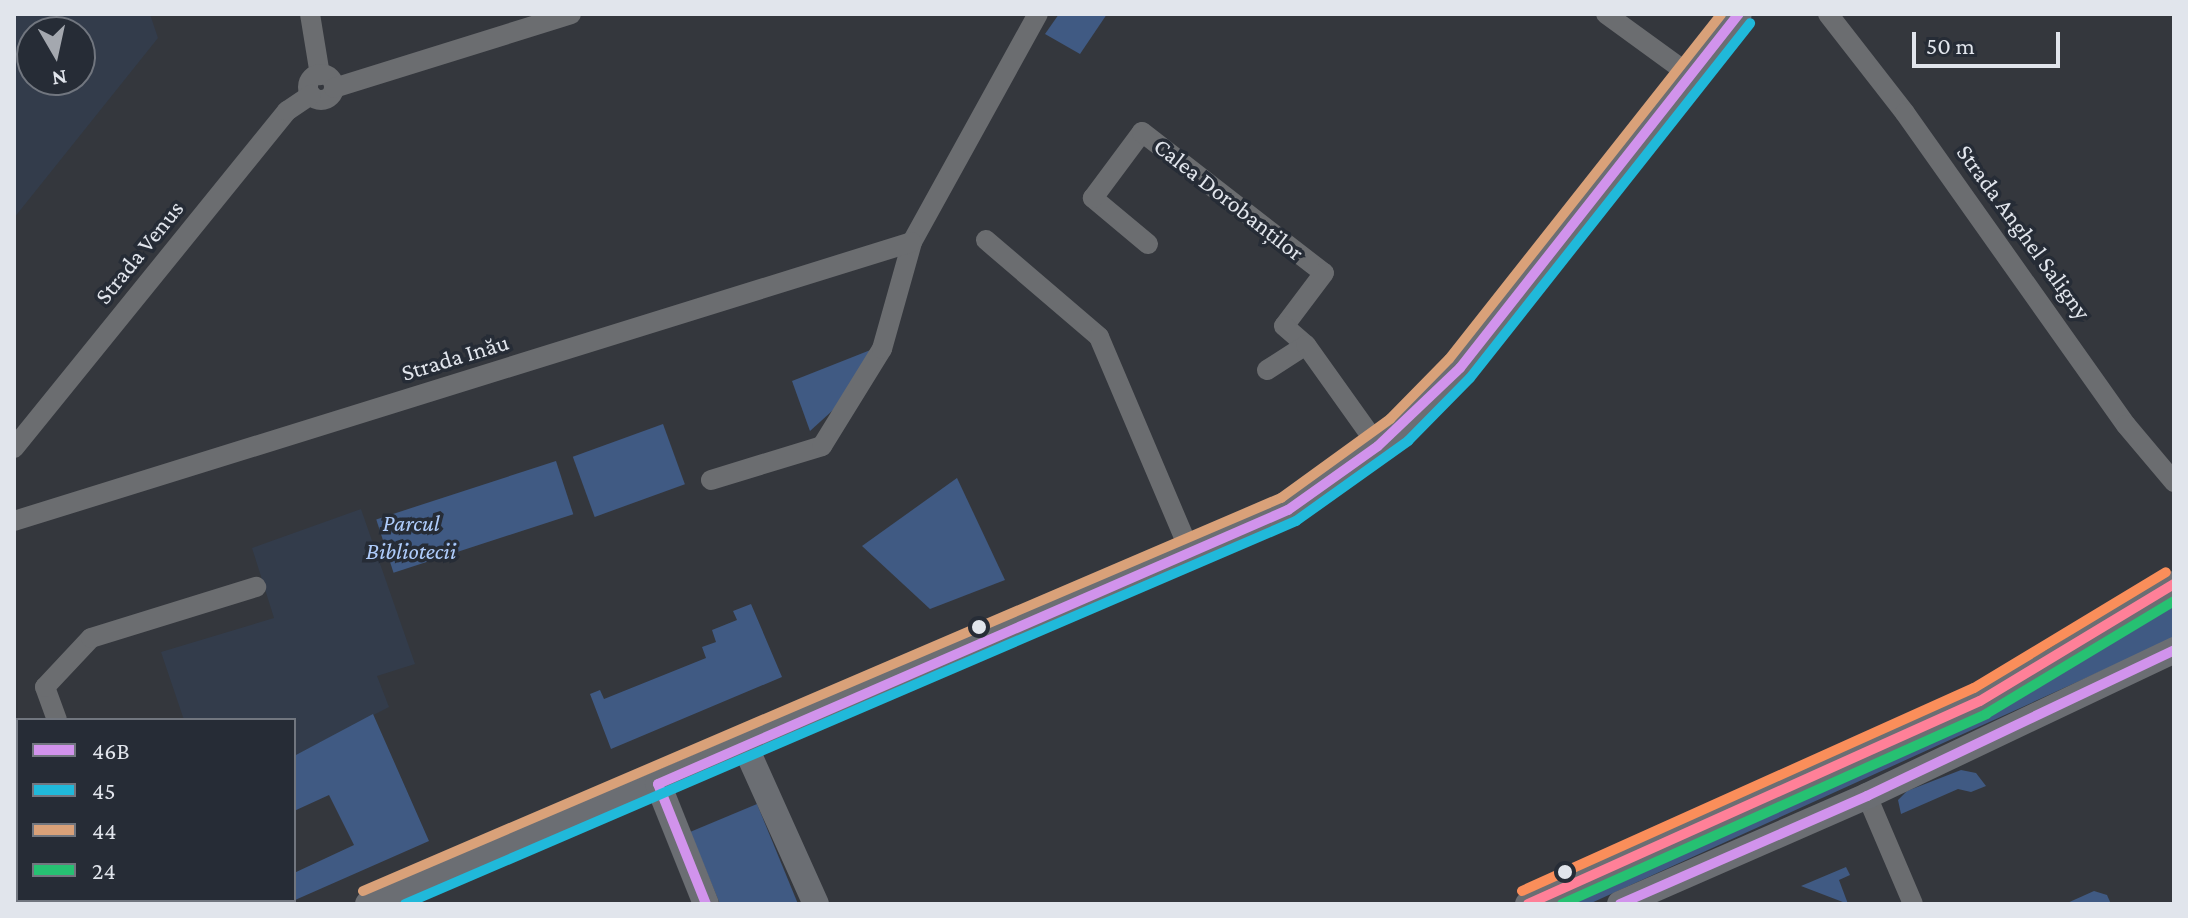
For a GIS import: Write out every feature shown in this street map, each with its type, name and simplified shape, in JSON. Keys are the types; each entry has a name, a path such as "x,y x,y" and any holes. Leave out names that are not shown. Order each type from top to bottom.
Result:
{"main road":[{"path":"368,904 658,784 1288,510 1378,446 1466,361 1739,14"},
{"path":"1528,904 1980,701 2057,659 2174,584"},
{"path":"1620,904 1867,796 2174,650"},
{"path":"745,746 816,904"},
{"path":"658,784 706,904"}],"street":[{"path":"310,14 327,81 571,14"},
{"path":"711,480 822,446 882,349 912,242 1038,14"},
{"path":"1606,14 1690,75"},
{"name":"Strada Anghel Saligny","path":"1828,14 1914,125 2126,425 2174,482"},
{"name":"Strada Venus","path":"14,448 287,111 311,95 325,99 327,81"},
{"name":"Calea Dorobanților","path":"1148,244 1093,198 1142,132 1324,273 1284,326 1306,345 1378,446"},
{"path":"986,240 1099,337 1191,554"},
{"name":"Strada Inău","path":"14,521 912,242"},
{"path":"1267,370 1306,345"},
{"path":"56,718 45,687 91,638 256,587"},
{"path":"1867,796 1913,904"}],"shaded area":[{"path":"14,14 150,14 158,38 14,218"},
{"path":"361,509 415,664 377,676 389,707 296,755 296,718 183,718 161,652 274,618 252,548"}],"green space":[{"path":"1059,14 1107,14 1080,54 1045,34"},
{"path":"873,349 843,401 810,431 792,381"},
{"path":"663,424 685,484 595,517 573,457"},
{"name":"Parcul Bibliotecii","path":"556,461 573,514 394,573 376,519"},
{"path":"957,478 1005,580 930,609 862,546"},
{"path":"2174,600 2174,638 1589,904 1539,904 1999,703 2090,655"},
{"path":"751,604 782,677 611,749 590,694 600,690 604,699 706,658 702,647 716,642 712,630 737,620 733,611"},
{"path":"373,714 429,841 296,900 296,872 354,845 329,795 296,810 296,755"},
{"path":"1961,770 1976,773 1986,786 1971,792 1958,789 1901,814 1898,800 1907,791"},
{"path":"757,804 798,904 720,904 690,832"},
{"path":"1846,867 1850,875 1839,880 1848,904 1801,886"},
{"path":"2094,891 2107,895 2111,904 2065,904"},
{"path":"223,902 291,902 286,904"}],"transit line":[{"name":"44","path":"363,891 1281,498 1390,419 1449,359 1721,14"},
{"name":"46B","path":"706,904 658,784 1288,510 1378,446 1460,368 1739,14"},
{"name":"45","path":"405,904 1296,521 1408,441 1470,378 1750,23"},
{"path":"1522,891 1974,688 2166,572"},
{"path":"1528,904 1980,701 2174,584"},
{"name":"24","path":"1562,904 1986,714 2174,601"},
{"name":"46B","path":"1620,904 1867,796 2174,650"}]}
